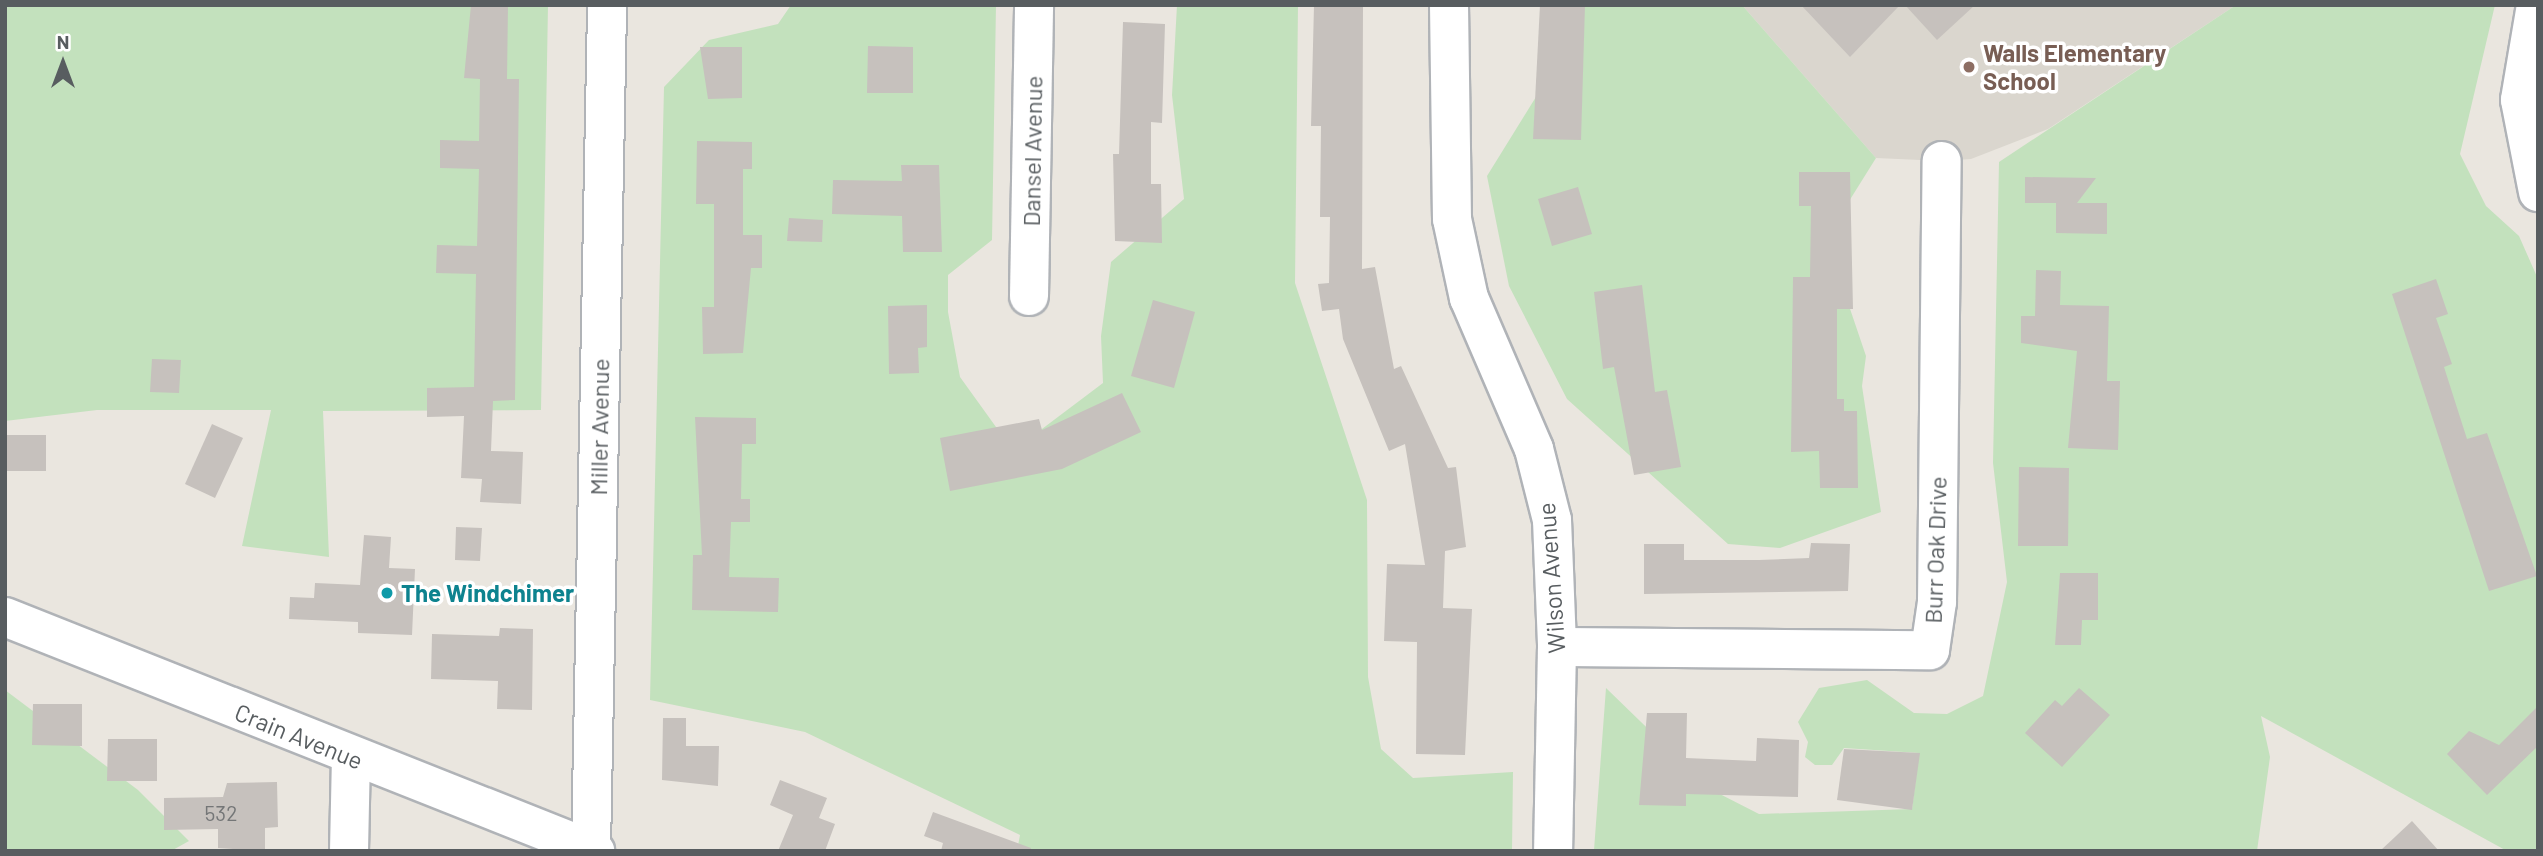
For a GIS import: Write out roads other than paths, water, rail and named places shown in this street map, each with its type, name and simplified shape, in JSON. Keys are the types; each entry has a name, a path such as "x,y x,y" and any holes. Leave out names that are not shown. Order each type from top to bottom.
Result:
{"street":[{"name":"Miller Avenue","path":"593,850 607,5"},
{"name":"Dansel Avenue","path":"1029,296 1034,5"},
{"name":"Wilson Avenue","path":"1449,5 1447,155 1469,298 1534,449 1552,520 1557,647 1553,851"},
{"path":"2536,5 2520,100 2538,192"},
{"name":"Burr Oak Drive","path":"1557,647 1930,650 1937,602 1942,161"},
{"name":"Crain Avenue","path":"5,617 351,757 593,850"},
{"path":"349,851 351,757"}],"place":[{"name":"Walls Elementary School","path":"1969,67"},
{"name":"The Windchimer","path":"387,593"}]}
